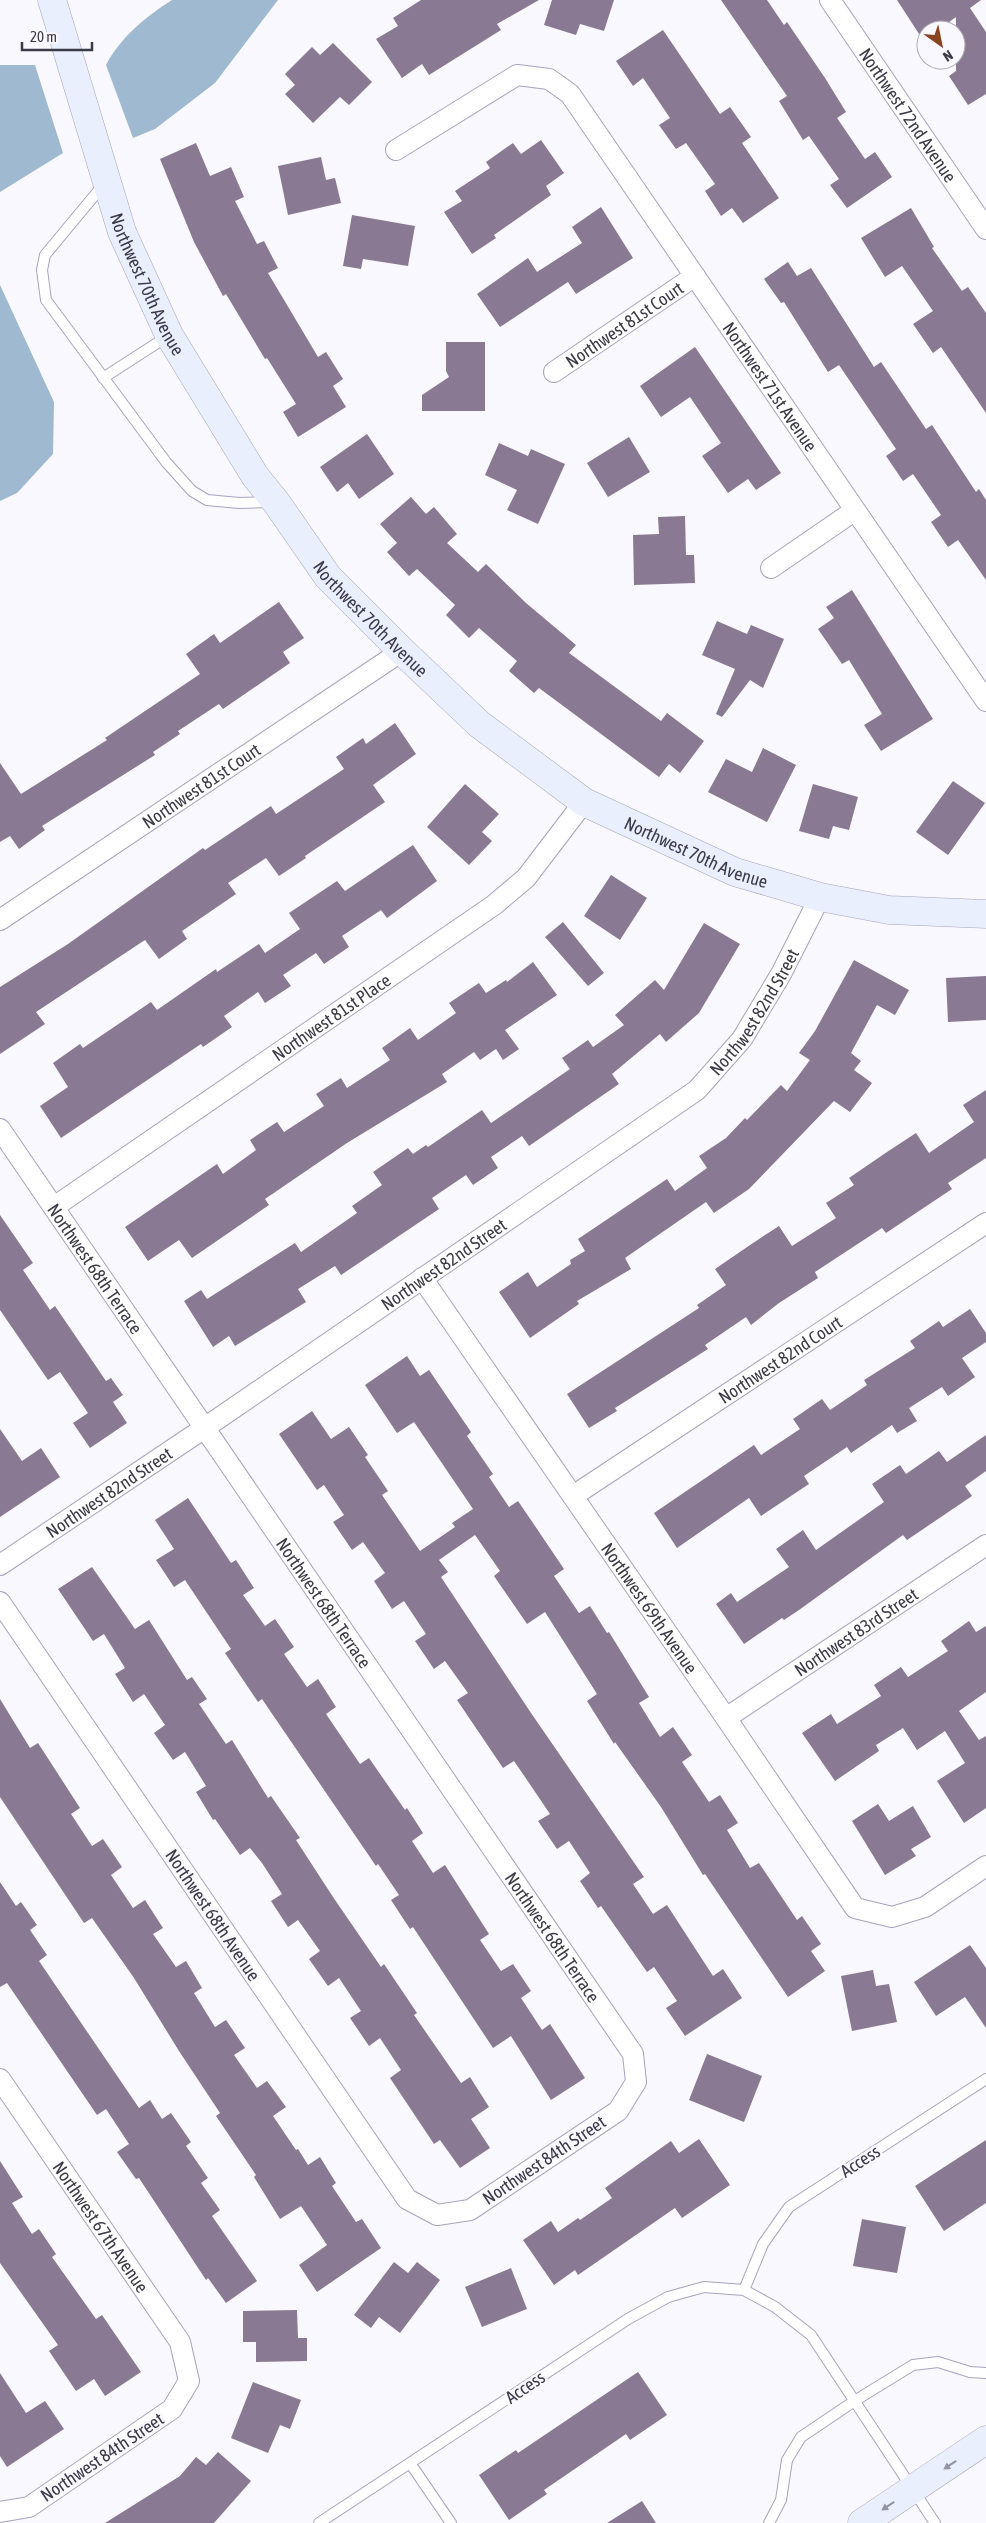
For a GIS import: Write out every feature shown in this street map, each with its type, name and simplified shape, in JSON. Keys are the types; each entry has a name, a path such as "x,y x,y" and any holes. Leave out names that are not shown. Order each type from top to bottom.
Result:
{"street":[{"name":"Northwest 70th Avenue","path":"52,0 108,179 122,232 169,336 256,476 328,577 402,651 479,724 584,802 735,872 820,897 889,910 986,914"},
{"name":"Northwest 72nd Avenue","path":"830,0 986,229"},
{"name":"Northwest 71st Avenue","path":"396,150 517,75 549,79 570,94 986,701"},
{"name":"Northwest 81st Court","path":"554,372 695,276"},
{"path":"771,568 854,511"},
{"name":"Northwest 81st Court","path":"0,920 402,651"},
{"name":"Northwest 81st Place","path":"54,1207 494,906 526,878 584,802"},
{"name":"Northwest 82nd Street","path":"0,1565 206,1427 697,1090 742,1039 781,974 820,897"},
{"name":"Northwest 68th Terrace","path":"0,1129 206,1427 633,2054 636,2082"},
{"name":"Northwest 82nd Court","path":"573,1496 986,1223"},
{"name":"Northwest 69th Avenue","path":"422,1278 855,1908 892,1918 925,1907 986,1866"},
{"name":"Northwest 83rd Street","path":"726,1718 986,1545"},
{"name":"Northwest 68th Avenue","path":"0,1602 407,2199 437,2215"},
{"name":"Northwest 67th Avenue","path":"0,2079 180,2342 189,2381"},
{"name":"Northwest 84th Street","path":"437,2215 470,2210 618,2111 636,2082"},
{"name":"Northwest 84th Street","path":"0,2512 29,2507 172,2410 189,2381"},
{"path":"862,2523 986,2440"}],"lane":[{"path":"108,179 45,255 42,270 46,300 166,462 192,491 207,500 239,503 276,502"},
{"path":"103,378 169,336"},
{"name":"Access","path":"744,2290 763,2244 788,2207 986,2079"},
{"name":"Access","path":"319,2523 628,2319 668,2297 704,2287 744,2290 776,2307 811,2335 856,2400 935,2523"},
{"path":"769,2523 781,2500 787,2460 801,2437 913,2365 938,2362 970,2372 986,2373"},
{"path":"410,2463 451,2523"}],"water":[{"path":"172,0 278,0 215,83 155,129 133,138 106,65 119,45 134,28"},
{"path":"0,65 35,65 63,153 0,192"},
{"path":"0,285 54,402 53,454 17,493 0,501"}],"building":[{"path":"421,0 539,0 497,24 501,30 429,75 422,64 402,78 376,39 398,26 393,18"},
{"path":"552,0 614,0 604,31 580,24 576,35 544,25"},
{"path":"721,0 767,0 784,25 787,22 846,112 837,118 865,159 875,152 892,177 847,208 830,185 839,179 809,136 803,140 779,101 787,96"},
{"path":"897,0 981,0 970,8 986,32 986,94 968,105 949,76 956,70 966,70 966,20 956,20 956,17 952,20 916,20 916,29"},
{"path":"663,30 720,114 730,107 751,137 742,143 779,198 743,223 732,208 721,216 705,191 715,184 686,143 676,149 659,125 670,118 643,78 633,86 616,61"},
{"path":"333,43 372,82 349,105 340,97 313,123 285,94 295,85 285,74 312,47 320,55"},
{"path":"541,140 564,173 546,186 551,195 494,235 496,238 472,254 444,212 462,201 455,191 490,168 486,162 513,143 521,154"},
{"path":"196,143 210,176 231,167 244,197 235,201 257,244 264,241 278,268 268,273 318,357 326,352 343,379 333,386 346,407 298,437 283,412 296,404 267,358 265,359 226,294 223,296 194,242 160,159"},
{"path":"321,157 326,180 335,178 341,203 288,215 278,166"},
{"path":"601,207 633,258 576,294 568,282 500,327 477,294 528,258 537,272 582,243 572,227"},
{"path":"911,208 934,247 932,248 962,291 968,287 986,313 986,413 941,347 933,353 913,324 933,311 902,266 885,277 861,238"},
{"path":"352,215 415,226 408,266 363,259 361,269 343,266"},
{"path":"788,262 797,276 811,268 874,367 881,362 926,429 932,425 976,492 979,489 986,500 986,580 958,540 948,547 931,522 941,515 913,474 903,481 886,456 896,449 839,365 828,372 784,302 781,303 764,279"},
{"path":"446,342 485,342 485,411 422,411 422,395 449,377 446,371"},
{"path":"695,347 781,473 756,490 748,479 728,493 702,456 721,443 690,397 661,417 640,386"},
{"path":"367,434 394,474 359,499 348,483 337,492 320,467"},
{"path":"629,437 650,472 608,497 587,463"},
{"path":"499,443 528,456 531,449 565,464 538,524 507,510 517,490 485,475"},
{"path":"411,497 426,514 434,507 457,534 447,543 478,572 486,564 526,603 576,645 569,653 661,721 667,713 704,741 680,773 669,764 659,777 539,688 534,693 509,671 517,661 479,628 469,638 446,615 455,605 417,569 409,576 387,552 397,543 380,524"},
{"path":"685,516 686,555 694,555 695,583 634,585 633,535 659,534 658,517"},
{"path":"852,590 933,719 881,751 864,725 882,714 849,660 842,664 818,629 834,618 826,607"},
{"path":"279,602 304,638 283,652 290,663 223,709 219,704 178,731 180,734 153,752 155,755 42,826 45,830 19,849 10,836 0,842 0,763 21,794 107,740 105,738 200,674 186,654 214,634 220,643"},
{"path":"717,621 747,634 751,625 784,639 763,688 750,680 722,717 716,714 735,669 702,655"},
{"path":"395,723 416,754 373,785 385,802 305,856 306,858 279,876 266,858 228,883 236,894 182,931 187,939 159,959 145,940 36,1012 45,1024 0,1054 0,987 68,944 203,848 205,850 271,806 276,814 344,769 336,757 363,738 366,744"},
{"path":"763,748 796,765 767,822 708,792 726,759 752,772"},
{"path":"953,781 985,803 948,855 916,832"},
{"path":"465,784 499,814 482,832 492,841 469,865 427,827"},
{"path":"813,784 858,797 849,830 833,826 829,839 799,831"},
{"path":"413,845 437,881 387,918 381,910 342,936 349,947 324,964 316,953 283,975 291,986 265,1003 258,992 224,1016 232,1027 203,1047 201,1044 61,1138 40,1106 68,1087 53,1063 80,1044 83,1048 151,1002 157,1010 216,969 217,972 259,944 265,953 300,929 289,913 337,881 345,891"},
{"path":"611,875 647,898 620,940 584,916"},
{"path":"563,922 604,973 588,986 545,937"},
{"path":"704,923 740,944 699,1013 666,1042 660,1034 612,1074 619,1084 529,1146 522,1136 491,1157 498,1168 473,1185 466,1175 432,1198 439,1209 341,1275 335,1266 298,1289 306,1302 235,1346 229,1336 213,1347 184,1301 201,1290 207,1299 295,1243 301,1252 357,1213 352,1206 382,1185 373,1172 408,1148 413,1154 426,1145 428,1147 482,1110 491,1123 570,1069 562,1058 588,1040 593,1047 624,1025 615,1015 655,980 664,990"},
{"path":"854,960 909,990 895,1015 877,1005 851,1053 861,1061 854,1070 872,1083 850,1112 834,1101 749,1189 714,1213 706,1202 625,1258 631,1269 577,1301 579,1304 530,1338 499,1292 528,1272 537,1287 571,1264 570,1260 585,1251 578,1239 667,1179 675,1191 707,1168 699,1156 726,1138 745,1118 747,1120 781,1085 787,1091 810,1060 799,1053 815,1031"},
{"path":"533,962 557,995 505,1030 519,1049 503,1060 496,1049 480,1060 474,1052 442,1074 447,1082 347,1143 265,1199 269,1205 192,1258 179,1240 148,1261 125,1227 217,1164 223,1174 256,1150 250,1140 277,1122 284,1132 324,1106 316,1094 341,1078 347,1088 390,1060 382,1048 410,1028 418,1040 456,1013 449,1003 479,983 486,993 506,980 507,982"},
{"path":"986,976 986,1020 948,1022 946,978"},
{"path":"986,1090 986,1158 948,1183 952,1189 886,1233 882,1228 815,1272 818,1278 779,1303 751,1325 746,1317 705,1345 708,1349 615,1408 617,1411 589,1428 567,1394 699,1308 697,1305 726,1285 715,1269 753,1243 779,1226 792,1246 836,1218 826,1203 854,1185 849,1178 887,1152 916,1133 929,1153 974,1122 963,1105"},
{"path":"0,1215 33,1263 23,1270 50,1310 55,1306 106,1381 111,1378 123,1395 113,1402 127,1423 90,1448 73,1423 88,1413 60,1372 48,1380 0,1310"},
{"path":"970,1309 986,1333 986,1342 962,1358 975,1377 948,1396 942,1387 909,1408 917,1421 897,1433 892,1425 851,1453 847,1447 804,1476 809,1484 761,1516 749,1498 677,1548 654,1513 754,1445 761,1455 800,1429 793,1419 822,1399 830,1410 867,1385 864,1380 915,1348 910,1341 939,1321 943,1327"},
{"path":"407,1356 420,1376 429,1370 471,1432 467,1436 493,1474 489,1477 509,1507 518,1501 564,1569 554,1576 579,1613 590,1606 607,1633 609,1632 649,1697 639,1703 660,1737 673,1727 692,1755 682,1762 709,1802 720,1795 738,1823 727,1830 750,1868 759,1863 797,1920 802,1916 821,1944 811,1951 825,1971 788,1997 705,1874 703,1875 661,1807 615,1742 614,1744 587,1701 597,1694 545,1612 527,1624 494,1576 500,1571 475,1535 439,1560 448,1572 441,1577 531,1713 644,1877 633,1884 653,1914 667,1905 713,1976 723,1969 742,1998 685,2036 666,2008 677,2001 654,1967 647,1972 601,1906 598,1908 580,1881 590,1873 569,1841 557,1849 538,1821 550,1814 514,1761 503,1768 457,1700 468,1693 445,1661 434,1669 415,1641 426,1634 404,1601 392,1609 374,1581 385,1573 363,1542 352,1550 333,1522 344,1515 324,1485 317,1490 279,1434 312,1411 331,1439 349,1427 368,1455 365,1457 388,1491 382,1495 420,1551 455,1527 452,1523 473,1509 414,1422 397,1433 365,1385"},
{"path":"0,1429 22,1461 41,1448 60,1477 0,1517"},
{"path":"986,1435 986,1471 965,1486 972,1496 907,1540 903,1535 799,1610 784,1620 782,1618 744,1644 716,1604 731,1593 737,1602 789,1567 776,1549 803,1530 816,1550 884,1502 872,1484 900,1465 906,1474 939,1451 947,1462"},
{"path":"188,1498 231,1563 236,1560 254,1588 243,1595 265,1626 275,1619 294,1647 284,1654 307,1687 318,1679 336,1707 326,1714 360,1764 369,1758 405,1810 407,1808 423,1833 412,1841 433,1873 445,1865 489,1934 480,1940 501,1971 513,1964 531,1991 521,1998 542,2030 550,2024 585,2078 551,2100 511,2036 493,2048 413,1927 410,1929 391,1900 399,1895 378,1864 376,1866 262,1699 258,1702 225,1653 231,1649 185,1580 174,1587 156,1560 174,1549 155,1520"},
{"path":"92,1567 135,1629 149,1620 187,1680 192,1677 207,1699 199,1704 226,1744 232,1740 268,1798 271,1796 300,1838 296,1840 333,1897 381,1967 384,1964 417,2013 414,2015 461,2083 470,2077 489,2107 471,2119 490,2148 460,2168 440,2140 434,2144 390,2078 401,2070 380,2038 369,2046 350,2018 361,2011 339,1978 328,1986 309,1959 320,1951 298,1920 288,1927 271,1901 282,1894 262,1863 250,1848 240,1855 215,1819 213,1820 196,1792 206,1786 185,1752 173,1760 154,1733 165,1725 144,1694 133,1702 115,1674 125,1668 104,1634 93,1641 58,1589"},
{"path":"969,1621 976,1632 986,1626 986,1692 959,1711 979,1740 986,1736 986,1808 964,1823 937,1781 965,1763 945,1731 917,1750 903,1728 876,1745 879,1751 835,1781 802,1733 831,1714 837,1724 881,1696 874,1685 901,1667 908,1677 948,1651 941,1641"},
{"path":"0,1699 30,1748 38,1743 80,1808 71,1814 92,1846 103,1839 122,1867 111,1875 133,1908 145,1900 163,1928 153,1934 176,1967 186,1961 202,1988 194,1993 215,2027 226,2020 245,2048 234,2055 257,2088 267,2081 286,2107 273,2116 296,2150 298,2149 308,2165 320,2157 336,2183 332,2186 356,2222 362,2219 381,2248 317,2292 299,2265 327,2245 301,2206 280,2219 254,2177 256,2175 216,2116 220,2113 134,1978 92,1918 84,1923 0,1797"},
{"path":"878,1804 889,1821 913,1806 931,1837 911,1849 916,1856 885,1875 852,1821"},
{"path":"0,1882 16,1906 21,1902 37,1925 30,1930 47,1955 39,1961 139,2108 150,2100 162,2119 171,2113 191,2142 186,2146 208,2178 201,2183 220,2210 212,2216 257,2281 226,2303 208,2278 206,2280 139,2178 136,2179 117,2152 129,2144 106,2109 97,2115 7,1983 0,1987"},
{"path":"970,1945 986,1968 986,2028 965,1997 936,2016 914,1982"},
{"path":"873,1970 876,1986 889,1984 897,2022 852,2031 841,1976"},
{"path":"707,2054 762,2076 744,2122 689,2100"},
{"path":"699,2139 730,2185 682,2218 675,2208 578,2275 575,2270 554,2285 523,2240 551,2221 558,2232 578,2218 580,2220 612,2198 605,2188 671,2141 679,2153"},
{"path":"986,2140 986,2203 944,2231 915,2186"},
{"path":"0,2161 23,2197 12,2203 32,2234 39,2229 56,2254 52,2257 96,2319 102,2315 141,2372 105,2396 94,2379 76,2391 49,2351 58,2345 0,2263"},
{"path":"862,2219 906,2227 897,2273 853,2266"},
{"path":"394,2262 408,2273 417,2262 440,2280 400,2333 379,2317 371,2328 354,2315"},
{"path":"511,2268 527,2309 482,2327 465,2287"},
{"path":"297,2310 298,2338 307,2338 307,2361 256,2362 256,2342 243,2342 243,2311"},
{"path":"638,2372 667,2415 630,2440 626,2434 544,2490 547,2494 509,2520 479,2475 516,2450 518,2453"},
{"path":"0,2373 26,2413 45,2401 64,2429 7,2467 0,2456"},
{"path":"253,2382 301,2400 290,2429 280,2425 268,2453 231,2438"},
{"path":"218,2452 251,2481 214,2523 105,2523 180,2476 196,2457 206,2465"},
{"path":"642,2501 656,2523 607,2523"}]}
